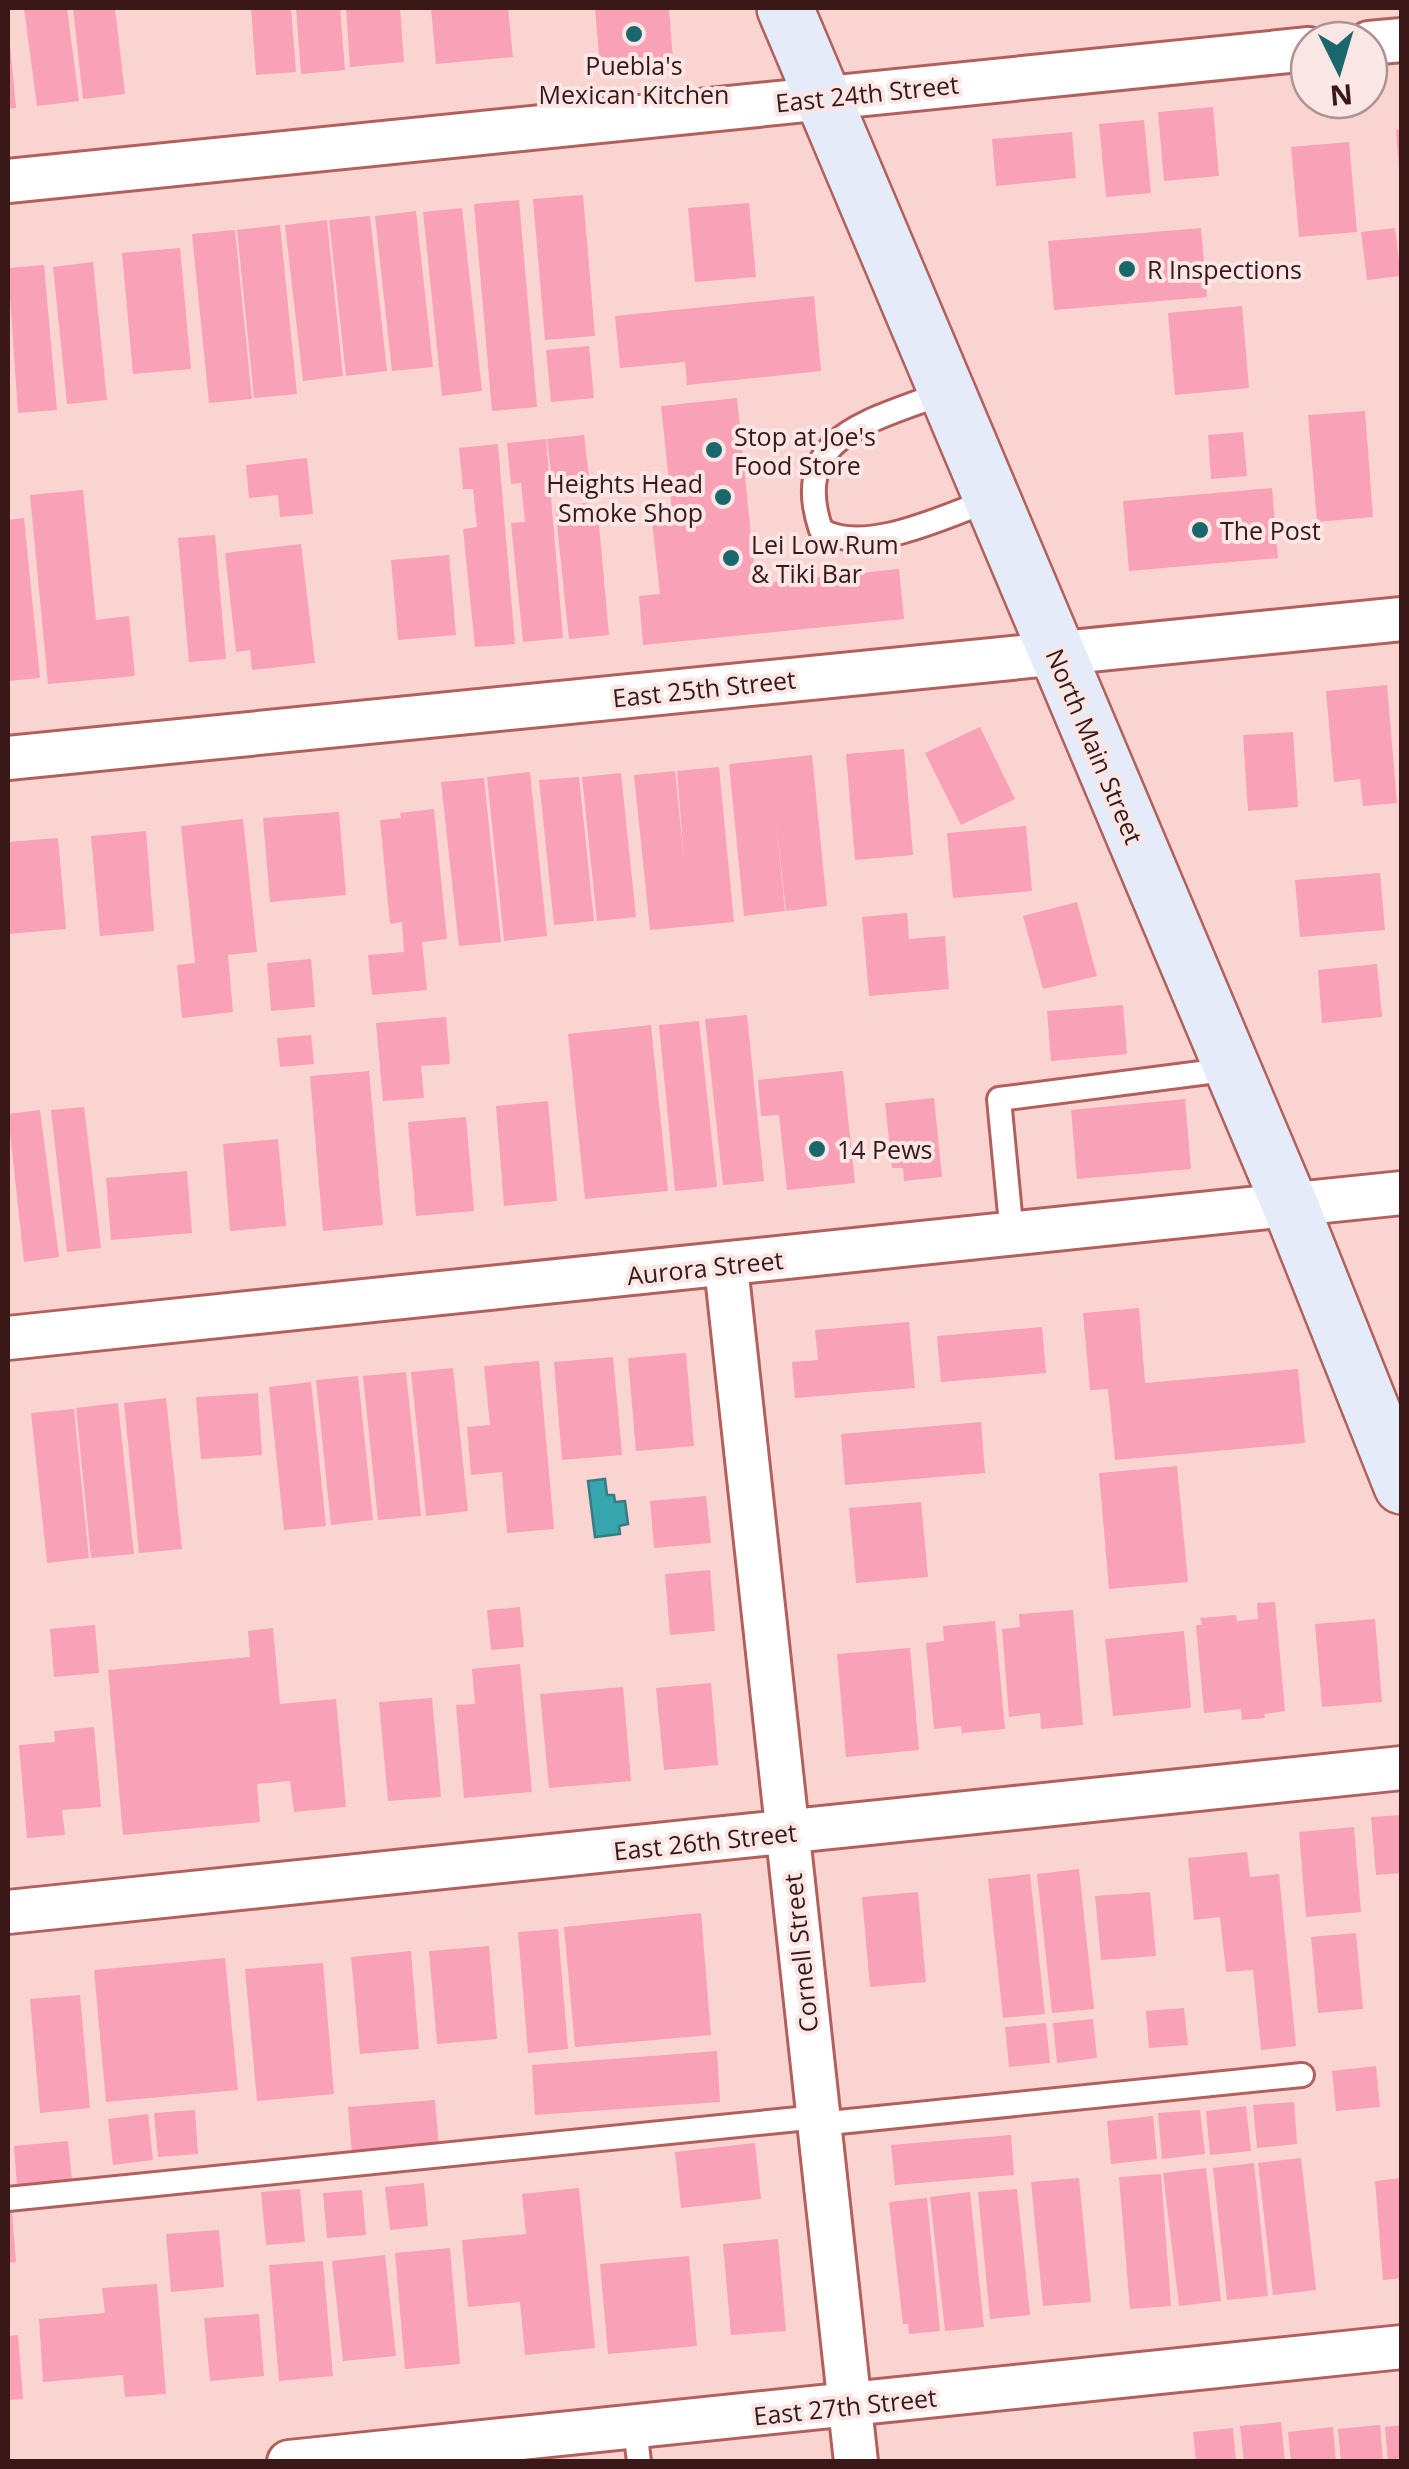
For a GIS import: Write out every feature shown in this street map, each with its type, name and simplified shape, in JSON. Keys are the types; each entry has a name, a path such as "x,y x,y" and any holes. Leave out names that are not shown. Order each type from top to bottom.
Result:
{"main road":[{"name":"North Main Street","path":"784,8 1290,1205 1402,1486"}],"street":[{"name":"East 24th Street","path":"8,181 1289,51"},
{"name":"East 25th Street","path":"8,758 1402,618"},
{"name":"Aurora Street","path":"8,1338 1402,1194"},
{"name":"Cornell Street","path":"726,1266 856,2462"},
{"name":"East 26th Street","path":"8,1912 1402,1768"},
{"name":"East 27th Street","path":"289,2462 637,2444 850,2406 1402,2347"}],"lane":[{"path":"945,392 846,433 830,444 818,462 814,508 821,530 836,539 906,530 990,500"},
{"path":"1012,1235 1000,1099 1232,1069"},
{"path":"8,2199 1302,2075"}],"water":[{"path":"605,1479 607,1495 614,1495 615,1502 625,1501 628,1524 619,1526 620,1534 595,1537 588,1481"}],"building":[{"path":"24,8 67,8 79,101 37,106"},
{"path":"73,8 115,8 125,94 83,99"},
{"path":"251,8 291,8 296,72 256,75"},
{"path":"296,8 340,8 345,70 301,74"},
{"path":"346,8 400,8 404,62 350,67"},
{"path":"431,8 508,8 513,57 436,64"},
{"name":"Puebla's Mexican Kitchen","path":"595,8 669,8 673,60 600,67"},
{"path":"8,45 16,108 8,109"},
{"path":"1213,107 1219,176 1164,181 1158,112"},
{"path":"1144,120 1151,193 1106,197 1099,124"},
{"path":"1402,129 1402,169 1399,169 1396,130"},
{"path":"1072,132 1076,178 996,186 992,139"},
{"path":"1349,142 1357,232 1299,237 1291,147"},
{"path":"583,195 595,336 545,340 533,199"},
{"path":"519,200 537,407 492,411 474,204"},
{"path":"749,203 756,277 695,282 688,208"},
{"path":"462,208 482,391 442,396 423,212"},
{"path":"416,211 433,367 392,371 375,216"},
{"path":"370,216 387,371 346,376 329,220"},
{"path":"327,220 343,376 303,381 285,225"},
{"path":"280,225 297,394 254,398 237,230"},
{"name":"R Inspections","path":"1201,228 1207,297 1054,310 1048,241"},
{"path":"1395,228 1401,276 1367,280 1361,232"},
{"path":"235,230 252,399 209,403 192,234"},
{"path":"180,248 191,369 133,374 122,253"},
{"path":"93,262 107,400 67,404 53,267"},
{"path":"44,265 57,410 18,413 8,268"},
{"path":"814,296 821,371 687,385 685,362 620,368 615,316"},
{"path":"1242,306 1249,388 1175,395 1168,313"},
{"path":"589,346 594,398 551,402 546,350"},
{"path":"737,398 756,584 899,569 904,619 643,645 639,596 660,594 652,521 673,520 661,406"},
{"path":"1365,411 1373,517 1317,522 1308,415"},
{"path":"1243,432 1247,476 1211,479 1208,435"},
{"path":"584,435 589,476 552,480 547,439"},
{"path":"546,439 563,638 523,642 511,523 525,522 521,483 511,484 507,443"},
{"path":"498,444 515,644 475,647 463,529 477,527 473,489 463,489 459,448"},
{"path":"307,458 313,514 280,517 278,495 249,498 246,465"},
{"name":"The Post","path":"1272,488 1278,558 1129,571 1123,501"},
{"path":"83,490 96,620 129,616 135,676 48,684 30,495"},
{"path":"587,503 588,515 598,514 609,635 569,639 555,506"},
{"path":"24,518 40,678 8,681 8,520"},
{"path":"215,535 226,659 189,662 178,538"},
{"path":"301,544 315,663 252,670 250,650 236,652 225,553"},
{"path":"449,555 456,635 398,640 391,560"},
{"path":"1387,685 1397,803 1363,806 1360,779 1334,782 1326,691"},
{"path":"980,727 1015,799 961,825 925,753"},
{"path":"1293,732 1298,807 1248,811 1243,735"},
{"path":"904,749 913,855 855,860 846,754"},
{"path":"812,755 827,906 786,911 776,821 785,911 744,916 729,764"},
{"path":"719,767 734,922 650,930 634,775 675,771 684,859 677,771"},
{"path":"530,772 547,936 504,941 487,777"},
{"path":"621,773 636,917 597,921 582,777"},
{"path":"579,777 594,921 554,925 539,780"},
{"path":"484,778 501,942 459,946 441,782"},
{"path":"434,809 447,939 422,942 427,990 372,995 368,955 404,952 402,922 390,924 380,820"},
{"path":"339,812 346,895 270,902 263,818"},
{"path":"243,819 257,952 228,955 233,1012 182,1018 177,965 195,963 181,826"},
{"path":"1026,826 1032,891 953,898 947,833"},
{"path":"146,831 154,931 100,936 91,836"},
{"path":"58,838 66,929 8,934 8,842"},
{"path":"1380,873 1385,930 1300,937 1295,880"},
{"path":"1077,902 1097,976 1043,989 1023,916"},
{"path":"907,913 909,939 945,936 949,989 869,996 862,917"},
{"path":"311,959 315,1007 271,1011 267,963"},
{"path":"1377,964 1382,1017 1322,1023 1318,970"},
{"path":"1123,1005 1127,1054 1051,1061 1047,1011"},
{"path":"747,1015 764,1181 723,1185 705,1019"},
{"path":"446,1017 450,1064 421,1066 424,1098 383,1101 376,1023"},
{"path":"699,1021 717,1187 675,1191 659,1025"},
{"path":"651,1025 668,1191 585,1199 568,1034"},
{"path":"311,1035 314,1064 280,1067 277,1038"},
{"path":"369,1071 383,1225 323,1231 310,1076"},
{"name":"14 Pews","path":"843,1071 855,1183 787,1190 779,1115 761,1116 758,1080"},
{"path":"934,1098 942,1177 904,1181 903,1168 892,1168 885,1103"},
{"path":"1185,1099 1191,1169 1077,1179 1071,1110"},
{"path":"548,1101 557,1201 504,1206 496,1106"},
{"path":"84,1107 101,1248 67,1252 51,1110"},
{"path":"40,1110 59,1257 24,1262 8,1114"},
{"path":"466,1117 474,1211 416,1216 408,1122"},
{"path":"278,1139 286,1226 230,1231 223,1144"},
{"path":"187,1171 192,1233 111,1240 106,1178"},
{"path":"1139,1308 1145,1383 1298,1369 1305,1443 1115,1460 1108,1389 1090,1390 1083,1313"},
{"path":"909,1322 915,1388 795,1398 792,1362 818,1360 815,1330"},
{"path":"1042,1327 1046,1373 941,1382 937,1336"},
{"path":"686,1353 694,1446 636,1451 628,1358"},
{"path":"613,1357 622,1455 562,1460 554,1362"},
{"path":"539,1361 554,1529 507,1533 502,1472 471,1475 467,1427 490,1425 484,1366"},
{"path":"453,1368 468,1511 426,1516 411,1372"},
{"path":"406,1372 421,1516 378,1520 363,1376"},
{"path":"358,1376 373,1520 331,1525 316,1380"},
{"path":"311,1382 326,1526 284,1530 269,1387"},
{"path":"258,1393 262,1455 201,1459 196,1397"},
{"path":"166,1398 182,1549 139,1553 124,1403"},
{"path":"118,1403 134,1554 91,1558 76,1408"},
{"path":"74,1409 89,1558 47,1563 31,1413"},
{"path":"981,1422 985,1473 845,1485 841,1434"},
{"path":"1177,1466 1188,1582 1109,1589 1099,1473"},
{"path":"706,1496 711,1543 654,1548 650,1501"},
{"path":"921,1502 928,1577 856,1583 849,1508"},
{"path":"710,1570 715,1631 670,1635 665,1574"},
{"path":"1275,1602 1285,1711 1242,1720 1241,1709 1204,1713 1196,1625 1202,1625 1200,1618 1236,1615 1237,1621 1258,1619 1257,1603"},
{"path":"520,1607 524,1647 491,1650 487,1610"},
{"path":"1073,1610 1083,1725 1041,1729 1040,1713 1009,1717 1002,1629 1020,1627 1019,1614"},
{"path":"1375,1619 1382,1702 1322,1707 1315,1624"},
{"path":"995,1621 1005,1729 962,1733 961,1726 934,1729 926,1643 944,1641 943,1626"},
{"path":"95,1625 99,1673 54,1677 50,1629"},
{"path":"273,1628 280,1704 336,1699 346,1807 294,1812 290,1781 257,1784 260,1822 123,1835 108,1670 250,1657 248,1631"},
{"path":"1184,1631 1191,1708 1113,1716 1105,1639"},
{"path":"910,1648 919,1750 846,1757 837,1654"},
{"path":"520,1664 532,1792 464,1798 456,1705 475,1704 472,1669"},
{"path":"711,1683 718,1765 664,1770 656,1688"},
{"path":"623,1687 631,1781 549,1788 540,1694"},
{"path":"432,1698 441,1797 388,1801 379,1702"},
{"path":"94,1727 101,1807 62,1810 65,1835 27,1838 19,1745 55,1742 54,1731"},
{"path":"1402,1815 1402,1873 1376,1875 1371,1817"},
{"path":"1354,1827 1361,1912 1306,1917 1299,1832"},
{"path":"1247,1852 1250,1877 1279,1874 1296,2046 1261,2050 1253,1970 1226,1972 1220,1917 1194,1920 1188,1858"},
{"path":"1079,1869 1094,2009 1052,2013 1037,1874"},
{"path":"1030,1874 1045,2014 1003,2018 988,1879"},
{"path":"918,1892 926,1982 870,1987 862,1897"},
{"path":"1150,1892 1156,1956 1101,1960 1095,1896"},
{"path":"701,1913 711,2035 575,2047 564,1927"},
{"path":"558,1929 568,2049 528,2053 518,1932"},
{"path":"1356,1933 1363,2009 1318,2013 1311,1937"},
{"path":"489,1946 497,2039 437,2044 429,1951"},
{"path":"411,1951 419,2049 360,2054 351,1957"},
{"path":"225,1958 238,2090 106,2102 94,1970"},
{"path":"323,1963 334,2094 257,2101 245,1969"},
{"path":"80,1995 90,2108 40,2113 30,1999"},
{"path":"1184,2008 1188,2045 1149,2048 1146,2011"},
{"path":"1093,2019 1097,2058 1057,2063 1053,2023"},
{"path":"1046,2023 1050,2063 1009,2067 1005,2027"},
{"path":"717,2051 720,2102 535,2115 532,2065"},
{"path":"1376,2066 1380,2107 1336,2111 1332,2071"},
{"path":"435,2100 439,2147 352,2155 348,2107"},
{"path":"1294,2102 1297,2144 1257,2148 1253,2105"},
{"path":"1246,2106 1251,2151 1210,2155 1206,2111"},
{"path":"195,2110 198,2154 158,2157 154,2113"},
{"path":"1200,2110 1205,2154 1162,2159 1158,2113"},
{"path":"148,2114 153,2160 113,2165 108,2119"},
{"path":"1153,2116 1157,2159 1111,2164 1107,2121"},
{"path":"1011,2135 1014,2175 895,2185 891,2145"},
{"path":"68,2141 72,2181 17,2186 14,2146"},
{"path":"755,2143 761,2199 681,2208 675,2152"},
{"path":"1301,2158 1316,2290 1273,2295 1258,2163"},
{"path":"1254,2163 1268,2296 1227,2300 1213,2168"},
{"path":"1206,2168 1221,2301 1179,2306 1163,2173"},
{"path":"1161,2174 1171,2306 1130,2309 1119,2177"},
{"path":"1079,2178 1091,2302 1043,2306 1031,2182"},
{"path":"1402,2178 1402,2278 1383,2280 1375,2181"},
{"path":"424,2183 428,2226 390,2230 385,2187"},
{"path":"579,2188 595,2348 525,2355 520,2302 468,2307 462,2240 526,2234 522,2194"},
{"path":"300,2189 305,2242 266,2245 261,2192"},
{"path":"1017,2189 1030,2315 990,2319 978,2192"},
{"path":"362,2190 366,2235 327,2238 323,2193"},
{"path":"970,2192 984,2327 945,2331 930,2197"},
{"path":"927,2198 940,2331 909,2334 908,2324 903,2324 889,2202"},
{"path":"12,2212 16,2262 8,2263 8,2213"},
{"path":"219,2230 224,2287 171,2292 166,2234"},
{"path":"778,2239 786,2331 731,2335 723,2244"},
{"path":"450,2248 460,2364 405,2369 395,2253"},
{"path":"385,2255 396,2356 343,2361 332,2261"},
{"path":"689,2256 697,2346 608,2354 600,2264"},
{"path":"323,2261 333,2376 279,2381 269,2265"},
{"path":"157,2284 166,2394 125,2397 123,2375 43,2382 39,2319 105,2313 102,2288"},
{"path":"259,2314 264,2376 210,2381 204,2318"},
{"path":"18,2335 23,2399 8,2400 8,2336"},
{"path":"1281,2422 1285,2462 1244,2462 1240,2426"},
{"path":"1380,2425 1383,2462 1341,2462 1338,2429"},
{"path":"1402,2425 1402,2462 1388,2462 1385,2427"},
{"path":"1333,2427 1336,2462 1291,2462 1288,2432"},
{"path":"1233,2428 1236,2462 1196,2462 1193,2432"}],"place":[{"name":"Puebla's Mexican Kitchen","path":"634,34"},
{"name":"R Inspections","path":"1127,269"},
{"name":"Stop at Joe's Food Store","path":"714,450"},
{"name":"Heights Head Smoke Shop","path":"723,497"},
{"name":"The Post","path":"1200,530"},
{"name":"Lei Low Rum & Tiki Bar","path":"731,558"},
{"name":"14 Pews","path":"817,1149"}]}
